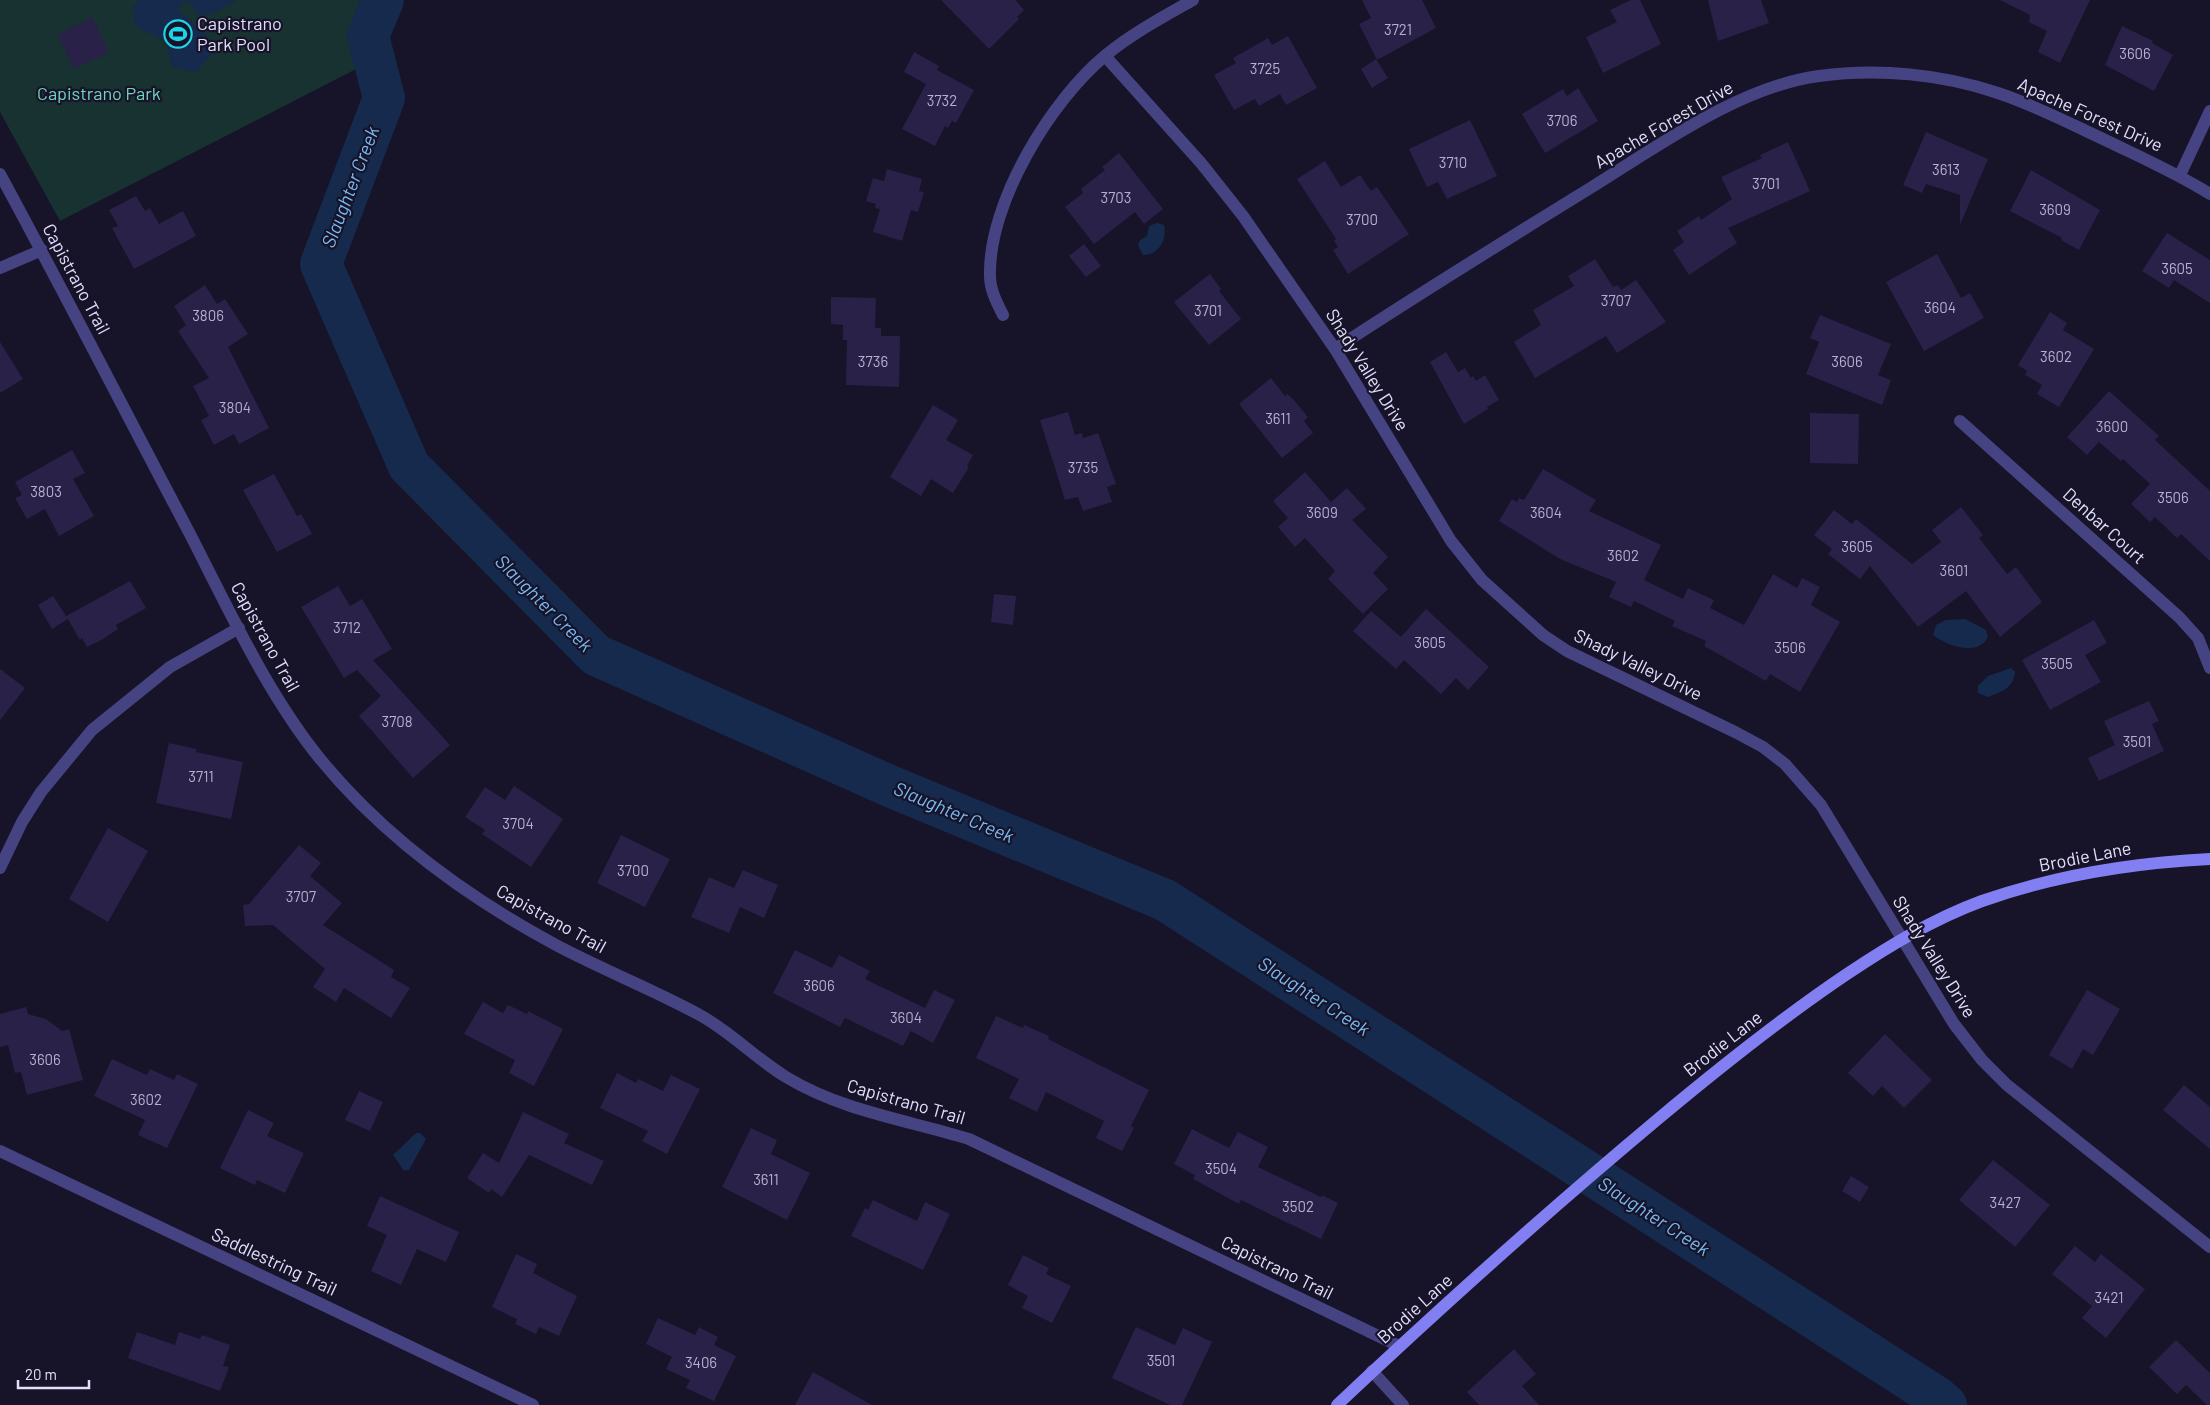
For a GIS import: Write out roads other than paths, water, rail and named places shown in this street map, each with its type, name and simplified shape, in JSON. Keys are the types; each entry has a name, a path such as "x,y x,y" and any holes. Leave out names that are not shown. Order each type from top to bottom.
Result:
{"main road":[{"name":"Brodie Lane","path":"1337,1405 1399,1346 1632,1140 1738,1051 1811,998 1900,938 1980,902 2051,880 2091,870 2149,862 2210,859"}],"street":[{"path":"1003,315 994,295 990,276 994,243 1006,198 1022,163 1045,124 1070,90 1105,56 1143,28 1193,0"},
{"name":"Shady Valley Drive","path":"1105,56 1201,164 1237,208 1335,348 1452,541 1482,580 1543,635 1567,651 1735,732 1763,748 1785,764 1821,805 1900,938 1954,1024 1982,1060 2006,1085 2210,1247"},
{"name":"Apache Forest Drive","path":"1335,348 1421,292 1677,135 1737,102 1785,84 1818,76 1861,73 1908,74 1974,86 2035,107 2180,175 2210,194"},
{"path":"2180,175 2210,111"},
{"name":"Capistrano Trail","path":"0,174 42,250 266,679 320,759 398,839 443,876 493,908 557,945 700,1015 786,1076 810,1090 870,1113 928,1126 969,1139 1399,1346"},
{"path":"0,268 42,250"},
{"name":"Denbar Court","path":"1960,420 2178,617 2198,638 2210,668"},
{"path":"0,868 22,822 41,792 92,730 170,667 238,628"},
{"name":"Saddlestring Trail","path":"0,1151 533,1405"},
{"path":"1372,1371 1403,1405"}],"water":[{"name":"Capistrano Park Pool","path":"139,0 236,1 212,14 198,15 191,3 182,2 179,11 218,46 196,72 172,67 166,41 136,27 132,8"},
{"path":"1157,223 1164,225 1165,230 1161,246 1153,253 1143,255 1138,245 1140,240 1147,236 1149,226"},
{"path":"1965,619 1986,630 1988,637 1977,647 1962,648 1954,646 1933,635 1936,625 1946,620"},
{"path":"2011,668 2015,672 2014,677 2006,689 1988,697 1978,693 1978,686 1988,676"},
{"path":"416,1133 420,1133 426,1139 409,1170 404,1171 393,1155"}],"waterway":[{"path":"369,0 375,20"},
{"name":"Slaughter Creek","path":"383,0 368,36 384,98 321,264 409,466 596,655 892,787 1165,900 1938,1398 1946,1405"}],"place":[{"name":"Capistrano Park Pool","path":"178,34"}],"park label":[{"name":"Capistrano Park","path":"99,94"}]}
